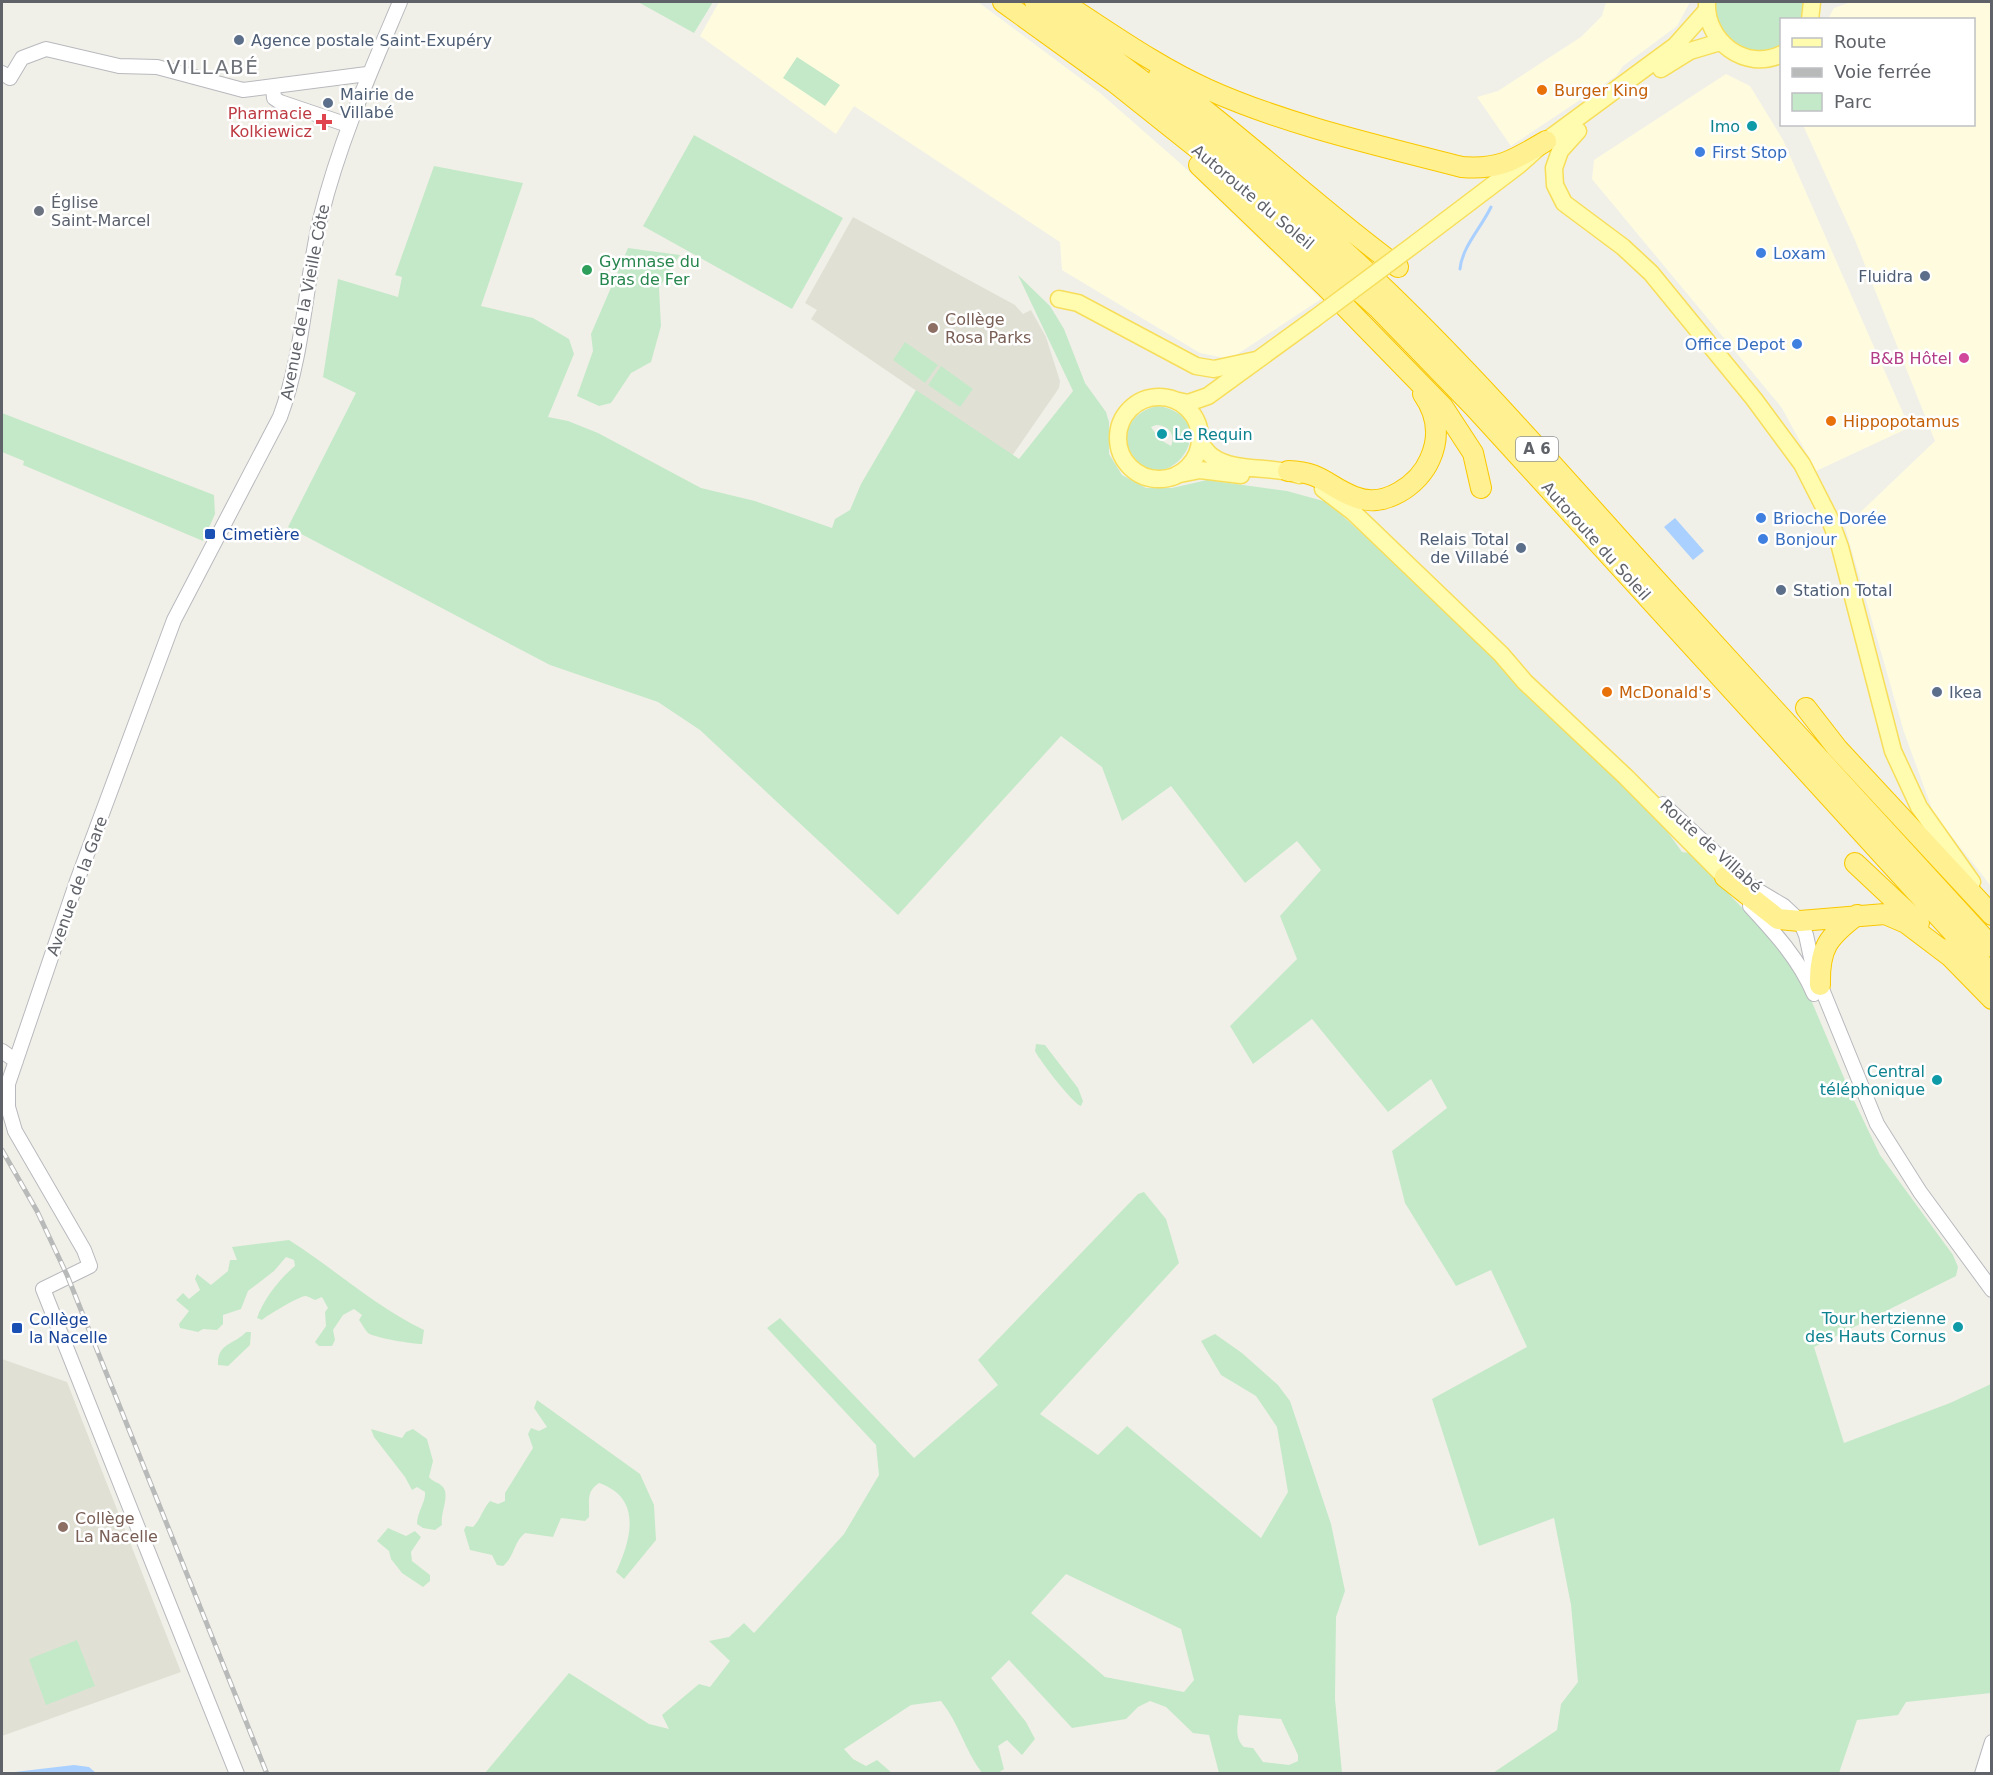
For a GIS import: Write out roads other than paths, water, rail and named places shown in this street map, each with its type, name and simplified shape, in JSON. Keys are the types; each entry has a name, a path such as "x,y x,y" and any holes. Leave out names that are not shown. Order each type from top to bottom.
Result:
{"highway":[{"name":"Autoroute du Soleil","path":"1003,2 1119,85 1242,184 1352,284 1433,363 1992,975"},
{"name":"Autoroute du Soleil","path":"1035,2 1200,126 1291,203 1390,295 1491,398 1992,947"},
{"path":"1061,2 1143,53 1206,88 1306,123 1442,162 1482,168 1513,161 1546,141"},
{"path":"1061,2 1200,105 1364,242 1398,267"},
{"path":"1119,85 1131,102 1248,210 1443,407 1465,438 1478,467 1481,488"},
{"path":"1288,471 1307,472 1324,478 1362,499 1390,496 1410,486 1427,466 1434,448 1436,430 1429,402 1412,376"},
{"path":"1806,708 1837,747 1992,915"},
{"path":"1855,863 1902,904 1992,999"},
{"path":"1725,877 1743,889 1771,915 1788,921 1872,914 1896,918 1951,957"},
{"path":"1820,984 1820,959 1823,949 1836,931 1857,915"}],"main road":[{"path":"1418,245 1546,141 1675,46 1707,6"},
{"path":"1707,6 1711,27 1720,42 1733,52 1748,58 1762,59 1780,54"},
{"path":"1177,475 1188,467 1196,456 1202,417 1214,401 1418,245 1674,60 1705,45 1720,42"},
{"path":"1578,131 1560,152 1554,168 1555,185 1564,203 1623,247 1651,273 1779,430 1802,464 1840,547 1893,752 1907,786 1937,835 1992,909"},
{"path":"1059,299 1078,303 1196,366 1224,368 1256,360"},
{"path":"1316,322 1256,360 1199,401 1188,403 1155,397 1135,405 1125,415 1119,426 1118,440 1120,453 1127,465 1138,474 1150,478 1164,479 1192,470 1316,485"},
{"path":"1174,400 1194,417 1199,437"},
{"name":"Route de Villabé","path":"1199,437 1214,458 1234,465 1288,471 1307,478 1346,506 1501,654 1526,682 1626,777 1725,877"}],"street":[{"name":"Avenue de la Vieille Côte","path":"235,506 280,417 287,398 321,216 348,125 367,74 400,2"},
{"path":"5,75 22,58 46,49 119,66 157,67 243,90 367,74"},
{"path":"273,87 274,98 280,102 348,125"},
{"name":"Avenue de la Gare","path":"235,506 174,620 77,882 7,1092 11,1122 84,1250 90,1266 74,1276 43,1289 237,1773"},
{"name":"Route de Villabé","path":"1501,654 1752,887 1784,906 1800,921"},
{"name":"Route de Villabé","path":"1725,877 1781,939 1802,970 1874,1134 1938,1229 1992,1300"},
{"path":"1800,921 1820,984 1865,1099 1892,1152 1992,1290"},
{"path":"2,1051 16,1061"},
{"path":"1982,1773 1992,1742"}],"water":[{"path":"1675,518 1704,551 1693,560 1664,527"},
{"path":"74,1765 89,1767 96,1773 6,1773"}],"waterway":[{"path":"1460,269 1464,253 1491,207"}],"railway":[{"path":"2,1150 37,1211 67,1275 267,1774"}],"place":[{"name":"Agence postale Saint-Exupéry","path":"239,40"},
{"name":"Burger King","path":"1542,90"},
{"name":"Mairie de Villabé","path":"328,103"},
{"name":"Pharmacie Kolkiewicz","path":"324,122"},
{"name":"Imo","path":"1752,126"},
{"name":"First Stop","path":"1700,152"},
{"name":"Église Saint-Marcel","path":"39,211"},
{"name":"Loxam","path":"1761,253"},
{"name":"Gymnase du Bras de Fer","path":"587,270"},
{"name":"Fluidra","path":"1925,276"},
{"name":"Collège Rosa Parks","path":"933,328"},
{"name":"Office Depot","path":"1797,344"},
{"name":"B&B Hôtel","path":"1964,358"},
{"name":"Hippopotamus","path":"1831,421"},
{"name":"Le Requin","path":"1162,434"},
{"name":"Brioche Dorée","path":"1761,518"},
{"name":"Cimetière","path":"210,534"},
{"name":"Bonjour","path":"1763,539"},
{"name":"Relais Total de Villabé","path":"1521,548"},
{"name":"Station Total","path":"1781,590"},
{"name":"McDonald's","path":"1607,692"},
{"name":"Ikea","path":"1937,692"},
{"name":"Central téléphonique","path":"1937,1080"},
{"name":"Tour hertzienne des Hauts Cornus","path":"1958,1327"},
{"name":"Collège la Nacelle","path":"17,1328"},
{"name":"Collège La Nacelle","path":"63,1527"}],"district":[{"name":"VILLABÉ","path":"213,67"}]}
